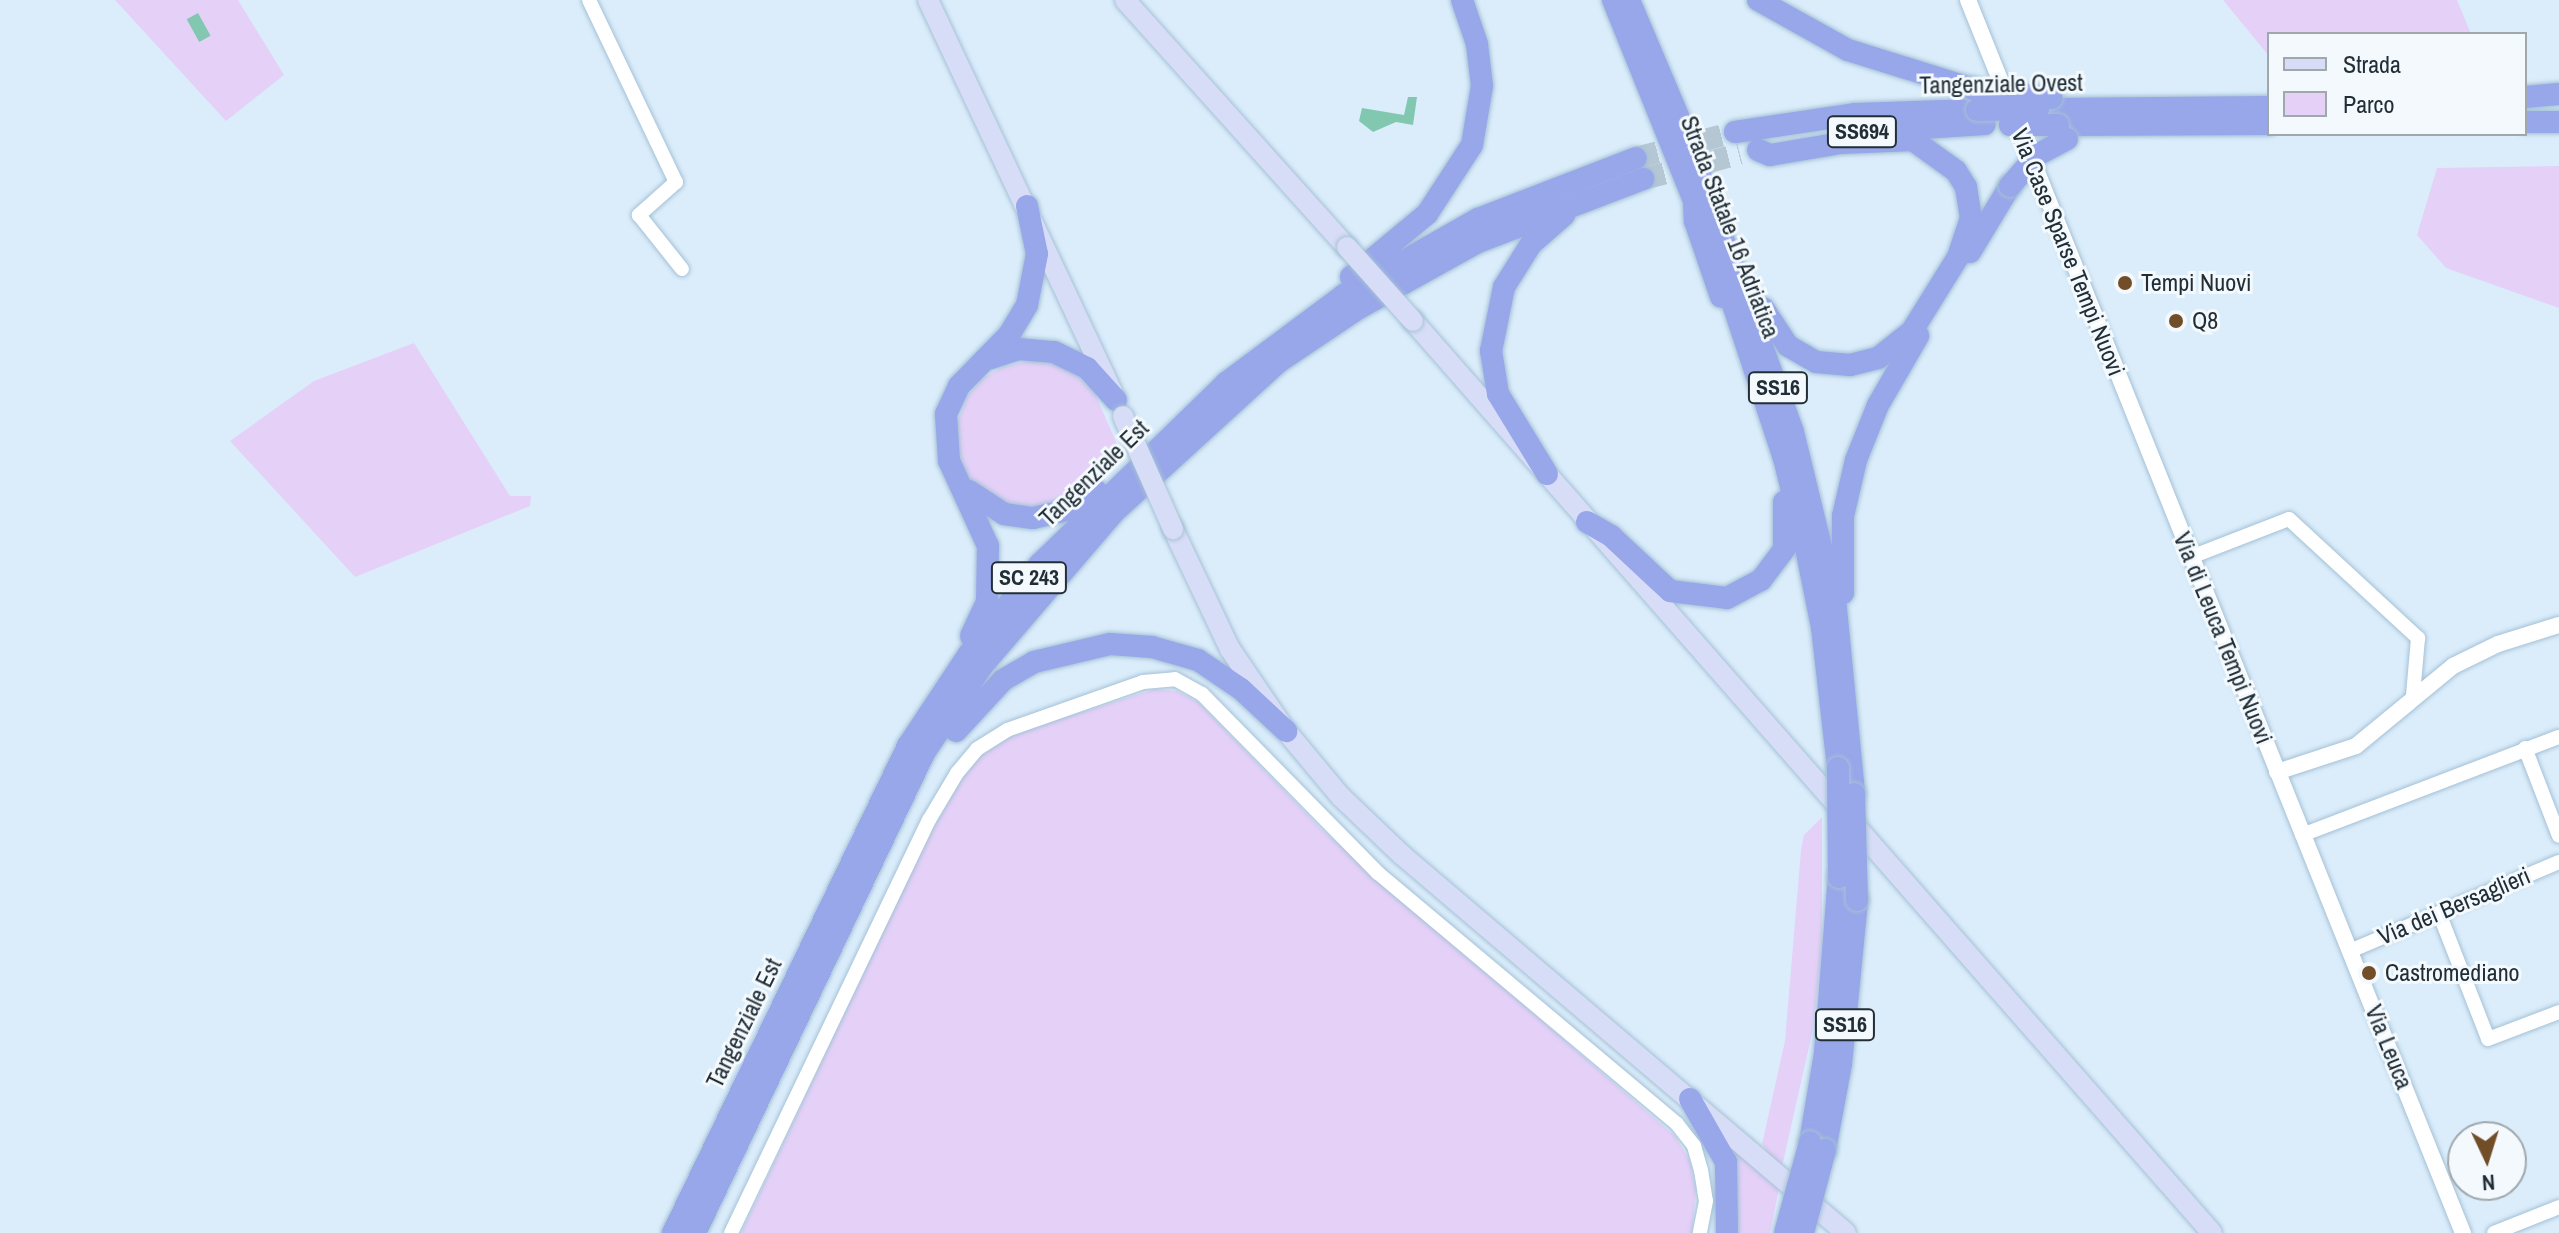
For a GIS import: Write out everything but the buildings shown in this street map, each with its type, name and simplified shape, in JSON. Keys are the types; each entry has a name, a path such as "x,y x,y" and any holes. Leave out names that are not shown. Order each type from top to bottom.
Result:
{"highway":[{"path":"1276,344 1292,322 1427,214 1464,163 1478,127 1482,86 1477,44 1462,0"},
{"name":"Strada Statale 16 Adriatica","path":"1613,0 1694,198 1784,458 1822,627 1846,766 1854,794 1857,900 1842,1050 1817,1146 1785,1233"},
{"name":"Strada Statale 16 Adriatica","path":"1629,0 1683,128 1797,447 1836,609 1846,766 1817,1146 1803,1233"},
{"path":"1758,0 1848,50 1978,108 2057,118 2037,155 2010,186 1890,383 1849,485 1841,544 1860,742 1846,766"},
{"path":"2527,97 2559,94"},
{"path":"2527,105 2559,104"},
{"name":"Tangenziale Ovest","path":"2057,118 2267,107"},
{"name":"Tangenziale Ovest","path":"1683,128 1702,156 1777,334 1801,355 1834,365 1866,363 1891,351 1912,331 1966,240 1969,201 1956,171 1926,147 1901,138 1770,155 1745,145 1840,134 1978,108 2057,118 2260,124"},
{"path":"2527,122 2559,122"},
{"path":"1547,474 1492,376 1498,307 1519,261 1544,230 1562,216 1636,189 1639,169"},
{"name":"Tangenziale Est","path":"673,1233 908,746 969,654 1040,564 1197,410 1276,344 1344,295 1478,219 1639,169"},
{"name":"Tangenziale Est","path":"695,1233 924,753 982,666 1113,513 1198,432 1277,363 1407,278 1639,169"},
{"path":"1587,522 1611,536 1670,591 1689,597 1727,598 1746,591 1773,568 1784,549 1785,506 1752,380 1695,221 1694,198"},
{"path":"908,746 915,725 987,602 988,546 945,447 946,414 959,386 1014,328 1033,287 1037,254 1027,206"},
{"path":"982,362 1018,349 1054,352 1087,368 1119,408"},
{"path":"960,481 1004,514 1057,514 1085,501 1179,418 1197,410"},
{"path":"873,855 975,705 1034,662 1074,650 1110,644 1152,647 1198,660 1241,689 1286,731"},
{"path":"1690,1099 1726,1162 1727,1233"}],"main road":[{"path":"928,0 954,45"},
{"path":"938,0 954,45 1230,649 1286,731 1341,797 1402,855 1846,1233"},
{"path":"1125,0 1413,321 2212,1233"},
{"path":"2189,1206 2201,1233"}],"street":[{"path":"589,0 676,182 639,215 682,269"},
{"name":"Via Case Sparse Tempi Nuovi","path":"1968,0 2169,504"},
{"name":"Via di Leuca Tempi Nuovi","path":"2169,504 2277,772"},
{"path":"2191,557 2289,519 2418,638 2413,695"},
{"path":"2277,772 2356,746 2380,732 2413,695 2498,644 2559,625"},
{"path":"731,1233 929,820 957,773 977,749 1007,730 1143,682 1175,679 1202,694 1378,873 1677,1124 1694,1146 1701,1170 1706,1201 1700,1233"},
{"path":"2302,835 2559,737"},
{"path":"2525,748 2559,836"},
{"name":"Via Leuca","path":"2277,772 2463,1233"},
{"name":"Via dei Bersaglieri","path":"2350,951 2559,862"},
{"path":"2439,913 2488,1039 2559,1012"},
{"path":"2494,1233 2559,1207"}],"green space":[{"path":"115,0 238,0 284,75 226,121"},
{"path":"2223,0 2457,0 2470,32 2267,32 2267,54"},
{"path":"2559,166 2559,308 2446,268 2417,235 2437,168"},
{"path":"414,343 510,496 531,496 530,506 355,577 230,441 314,381"},
{"path":"1030,361 1055,364 1077,376 1095,394 1121,453 1070,502 1022,511 978,490 964,470 956,446 958,421 967,397 983,378 1005,366"},
{"path":"1155,689 1177,691 1199,703 1321,829 1675,1136 1690,1161 1696,1189 1692,1233 741,1233 924,845 962,777 985,751 1010,735"},
{"path":"1822,817 1822,946 1813,1029 1781,1171 1762,1144 1785,1041 1801,850 1804,835"},
{"path":"1731,1147 1779,1188 1770,1233 1730,1233"}],"shaded area":[{"path":"198,13 211,36 199,42 187,19"},
{"path":"1408,97 1417,97 1413,125 1396,122 1373,132 1359,121 1362,108 1404,115"}],"tunnel":[{"path":"1636,158 1735,132"},
{"path":"1643,179 1740,154"}],"place":[{"name":"Tempi Nuovi","path":"2125,283"},
{"name":"Q8","path":"2176,321"},
{"name":"Castromediano","path":"2369,973"}]}
